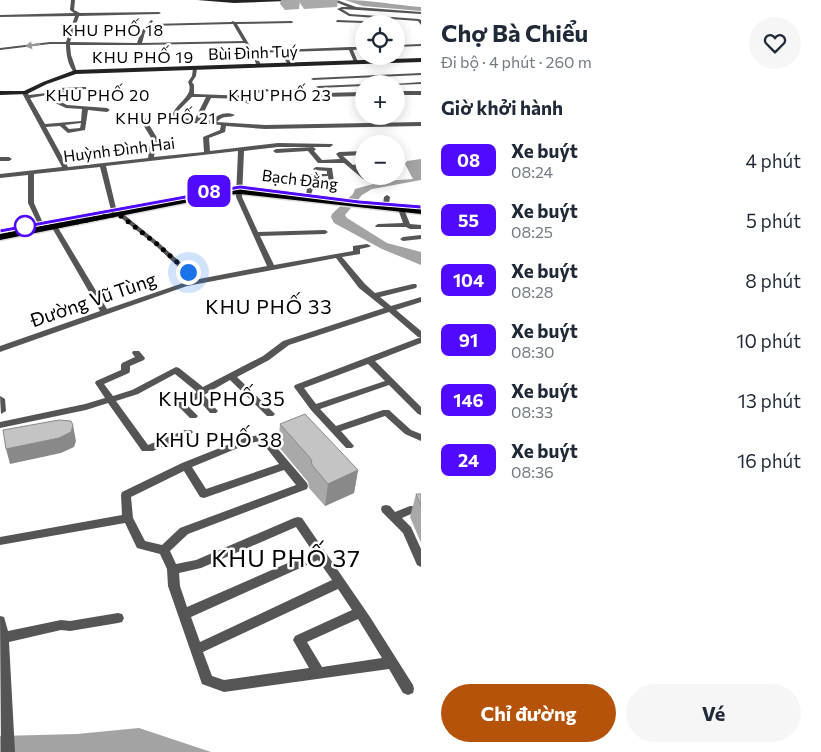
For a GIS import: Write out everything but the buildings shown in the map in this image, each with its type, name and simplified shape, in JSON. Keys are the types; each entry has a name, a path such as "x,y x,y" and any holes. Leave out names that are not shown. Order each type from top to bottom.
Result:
{"main road":[{"name":"Bạch Đằng","path":"240,189 402,209 421,209"},
{"name":"Bạch Đằng","path":"0,231 240,189 309,191 337,201"},
{"name":"Bạch Đằng","path":"359,204 387,201 421,209"},
{"name":"Bạch Đằng","path":"0,237 116,211"}],"street":[{"path":"73,0 72,10 78,14"},
{"path":"200,0 258,2 310,0"},
{"path":"247,0 258,2"},
{"path":"334,0 355,8"},
{"path":"421,13 355,8 339,9 349,15 419,20 421,24"},
{"path":"0,16 158,13 143,32 139,44"},
{"path":"75,72 69,60 67,43 78,14"},
{"path":"337,21 355,22"},
{"path":"233,22 242,33 245,42 259,65"},
{"path":"148,25 292,22"},
{"path":"0,49 67,43 245,42"},
{"path":"405,46 421,45"},
{"path":"251,52 352,48 355,58"},
{"path":"282,51 290,64"},
{"name":"Bùi Đình Tuý","path":"405,60 421,60"},
{"name":"Bùi Đình Tuý","path":"0,93 27,95 45,82 75,72 355,62"},
{"path":"168,119 171,115 175,115 177,110 191,95 192,85 190,82 194,76 195,68"},
{"path":"313,79 421,74"},
{"path":"405,84 421,83"},
{"path":"318,86 355,85"},
{"path":"61,92 60,89 84,88"},
{"path":"191,95 249,100 254,92 267,91"},
{"path":"405,93 421,93"},
{"path":"45,94 27,95 66,169"},
{"path":"322,95 355,94"},
{"path":"197,121 209,96"},
{"path":"55,101 66,106 107,110"},
{"path":"61,124 68,131 83,129 85,108"},
{"path":"213,123 217,117 232,115"},
{"path":"142,118 156,141 153,144 151,159"},
{"path":"180,120 265,127 421,124"},
{"path":"43,126 79,122"},
{"path":"206,153 206,137 223,131 224,124"},
{"path":"241,150 290,144 330,146"},
{"path":"241,150 310,150 330,146"},
{"path":"241,150 239,197 272,268"},
{"name":"Huỳnh Đình Hai","path":"0,176 241,150"},
{"path":"310,150 320,162 345,161"},
{"path":"355,153 339,154 355,169"},
{"path":"193,154 194,159 219,158"},
{"path":"0,159 9,159"},
{"path":"103,165 116,211 157,244 197,281"},
{"path":"350,166 355,165"},
{"path":"316,169 330,169 331,175 332,188 309,191 307,175 331,175"},
{"path":"31,173 31,203 40,223"},
{"path":"402,209 407,225"},
{"path":"378,226 407,225 410,227 421,227"},
{"path":"54,226 104,311"},
{"path":"256,234 325,232"},
{"path":"403,239 420,239"},
{"name":"Đường Vũ Tùng","path":"0,349 104,311 197,281 338,256 357,252 356,248 368,246"},
{"path":"338,256 362,286 390,309 417,327 421,335"},
{"path":"374,296 413,286"},
{"path":"193,416 180,403 266,358 286,343 421,299"},
{"path":"349,446 314,408 298,387 421,340"},
{"path":"136,354 141,358 126,365 126,371 99,383 110,400 145,449 150,449 188,432"},
{"path":"368,360 421,412"},
{"path":"0,425 86,407 110,400 135,392 176,370 200,393 213,410"},
{"path":"231,376 270,414"},
{"path":"314,408 390,382"},
{"path":"0,399 1,411"},
{"path":"334,430 386,412 408,432 421,438"},
{"path":"263,437 304,486 184,531 164,550 141,545 128,518 126,495 186,466 248,440 263,437"},
{"path":"186,466 204,494 286,465"},
{"path":"421,511 410,510 390,513 407,530 421,562"},
{"path":"0,541 128,518"},
{"path":"173,569 197,565 298,521 360,612 408,689"},
{"path":"164,550 173,569 174,586 208,680 224,686 392,663"},
{"path":"184,614 320,554"},
{"path":"196,649 340,582"},
{"path":"319,673 299,640 360,612"},
{"path":"3,638 61,625 70,626 118,618"},
{"path":"0,621 3,638 8,752"}],"shaded area":[{"path":"345,0 421,7 421,11 363,6"},
{"path":"421,159 421,180 405,183 405,180 413,179 405,164 407,161"},
{"path":"370,185 394,185 372,189 362,195 345,215 387,243 421,252 421,265 382,249 334,223 331,217 332,214 353,194 355,189"},
{"path":"139,728 211,752 0,752 0,736 77,734"}],"bus line":[{"name":"08","path":"0,231 240,187 359,202 421,207"}],"district":[{"name":"KHU PHỐ 18","path":"113,29"},
{"name":"KHU PHỐ 19","path":"143,56"},
{"name":"KHU PHỐ 20","path":"98,94"},
{"name":"KHU PHỐ 23","path":"280,94"},
{"name":"KHU PHỐ 21","path":"166,117"},
{"name":"KHU PHỐ 33","path":"269,306"},
{"name":"KHU PHỐ 35","path":"222,398"},
{"name":"KHU PHỐ 38","path":"219,439"},
{"name":"KHU PHỐ 37","path":"286,557"}],"route":[{"path":"25,226 36,230 118,214 157,244 188,272"}]}
